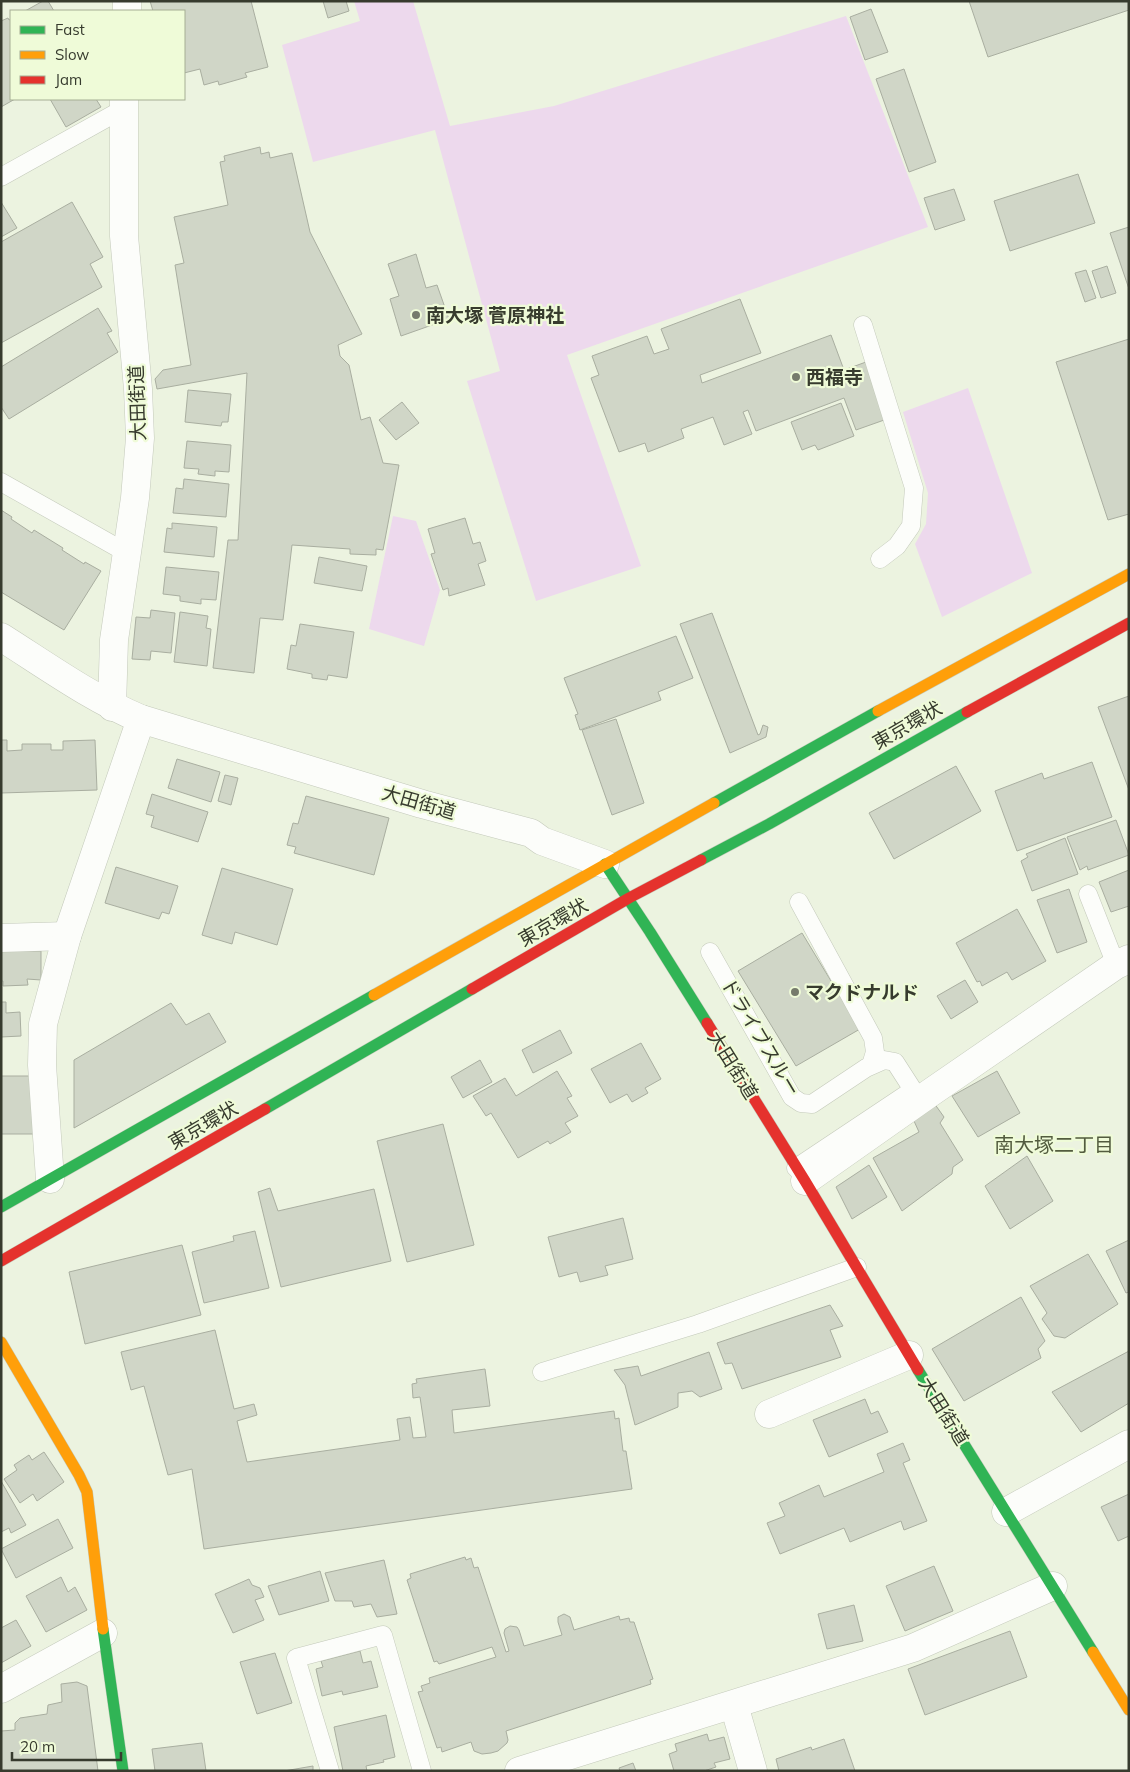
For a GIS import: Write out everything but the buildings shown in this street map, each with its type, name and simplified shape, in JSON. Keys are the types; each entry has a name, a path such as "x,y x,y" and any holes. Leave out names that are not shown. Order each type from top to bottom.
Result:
{"main road":[{"name":"東京環状","path":"1,1207 792,758 1129,574"},
{"name":"東京環状","path":"1,1262 629,898 769,824 1129,623"},
{"name":"大田街道","path":"606,864 629,898 1129,1710"},
{"path":"1,1342 79,1475 87,1492 123,1771"}],"street":[{"name":"大田街道","path":"112,707 114,640 135,498 140,438 138,389 124,236 123,104"},
{"name":"大田街道","path":"1,638 112,707 141,719 422,804 530,833 542,841 606,864"},
{"path":"50,1179 42,1065 44,1024 67,936 141,719"},
{"path":"1,938 67,936"},
{"path":"800,1175 930,1092 1122,962"},
{"path":"769,1414 909,1355"},
{"path":"1006,1512 1129,1444"},
{"path":"519,1771 913,1648 1053,1586"},
{"path":"1,1689 104,1633"},
{"path":"734,1705 753,1771"}],"lane":[{"path":"1,177 123,104"},
{"path":"863,325 914,488 911,526 897,546 880,559"},
{"path":"1,482 127,552"},
{"path":"1088,894 1122,962"},
{"path":"799,902 873,1038 875,1052 871,1065"},
{"name":"ドライブスルー","path":"710,952 792,1097 801,1103 812,1104 871,1065 884,1060 894,1062 913,1090 800,1175"},
{"path":"542,1372 698,1324 857,1267"},
{"path":"330,1771 296,1658 383,1635 422,1771"}],"shaded area":[{"path":"354,1 413,1 450,126 554,106 846,16 928,227 567,355 641,566 536,601 467,381 500,371 435,130 313,162 282,45 360,21"},
{"path":"968,388 1032,573 942,617 915,544 926,524 928,493 903,412"},
{"path":"393,516 416,521 440,590 424,646 369,629"}],"traffic: fast":[{"path":"714,803 878,711"},
{"path":"701,860 769,824 967,712"},
{"path":"605,864 707,1023"},
{"path":"265,1109 472,989"},
{"path":"1,1207 374,995"},
{"path":"918,1370 1093,1652"},
{"path":"103,1629 123,1771"}],"traffic: slow":[{"path":"878,711 1129,574"},
{"path":"374,995 714,803"},
{"path":"1,1342 79,1475 87,1492 103,1629"},
{"path":"1093,1652 1129,1710"}],"traffic: jam":[{"path":"967,712 1129,623"},
{"path":"472,989 629,898 701,860"},
{"path":"707,1023 805,1181 918,1370"},
{"path":"1,1261 265,1109"}],"place":[{"name":"南大塚 菅原神社","path":"416,315"},
{"name":"西福寺","path":"796,377"},
{"name":"マクドナルド","path":"795,992"}],"district":[{"name":"南大塚二丁目","path":"1054,1144"}]}
